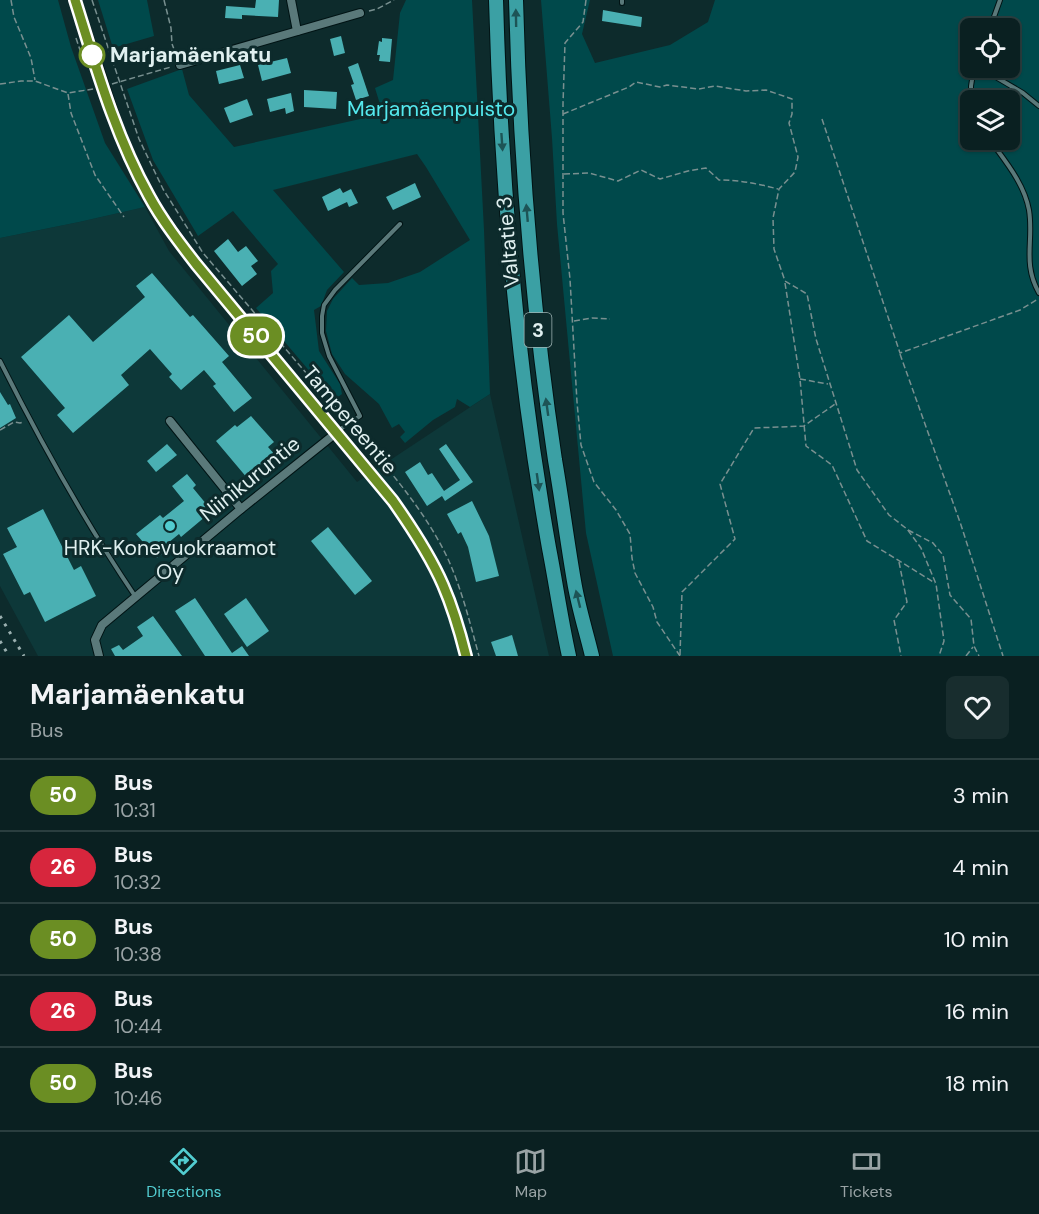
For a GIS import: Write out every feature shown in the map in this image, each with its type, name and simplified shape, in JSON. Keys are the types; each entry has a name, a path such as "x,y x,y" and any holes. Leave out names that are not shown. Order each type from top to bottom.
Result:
{"highway":[{"name":"Valtatie 3","path":"496,0 505,201 516,320 540,497 569,656"},
{"name":"Valtatie 3","path":"516,0 525,200 536,318 574,582 592,656"}],"main road":[{"name":"Tampereentie","path":"75,0 121,138 150,198 196,264 393,501 409,524 444,586 466,656"}],"street":[{"path":"291,0 297,31"},
{"path":"180,65 360,13"},
{"path":"170,421 241,509"},
{"name":"Niinikuruntie","path":"99,656 95,640 102,625 336,433"}],"lane":[{"path":"994,18 1000,0"},
{"path":"997,78 1023,93 1039,106"},
{"path":"997,150 1016,177 1029,209 1030,273 1039,293"},
{"path":"336,433 360,416 329,356 322,333 324,305 335,290 400,224"},
{"path":"0,361 30,420 136,597"}],"path":[{"path":"11,0 14,17 31,58 35,81"},
{"path":"92,0 139,139 163,189 203,253 395,477 420,510 449,561 462,595 479,656"},
{"path":"119,82 180,65 172,44 171,28 164,0"},
{"path":"360,13 377,9 394,0"},
{"path":"586,0 582,22 565,43 563,114 563,213 570,279 581,445 594,482 616,510 630,534 635,573 657,622 680,656"},
{"path":"76,38 86,65"},
{"path":"0,84 35,81 68,93 93,89"},
{"path":"563,114 636,82 660,87 667,85 699,89 715,86 746,91 766,90 792,99 792,114 789,123 798,157 795,172 779,189 773,218 774,249 785,281 800,379 806,446 832,465 867,541 936,584"},
{"path":"68,93 70,113 95,175 124,217"},
{"path":"822,119 900,353 961,525 1003,656"},
{"path":"563,174 589,173 618,180 640,170 660,179 706,168 719,180 756,183 779,189"},
{"path":"785,281 807,294 816,339 857,470 889,515 933,543 943,555 950,595 971,619 974,646 979,656"},
{"path":"900,353 1020,310 1039,299"},
{"path":"573,321 592,318 610,320"},
{"path":"800,379 830,384"},
{"path":"680,656 682,592 735,539 720,484 754,428 804,426 836,403"},
{"path":"0,430 14,422 30,420"},
{"path":"908,529 921,548 936,584 944,641 939,656"},
{"path":"899,561 907,602 894,620 901,656"},
{"path":"966,656 974,646"}],"shaded area":[{"path":"145,207 169,251 357,482 490,394 549,656 38,656 0,586 0,238"}],"green space":[{"path":"0,0 58,0 71,47 105,143 145,207 0,238"},
{"path":"98,0 147,0 154,36 113,48"},
{"name":"Marjamäenpuisto","path":"406,0 472,0 490,394 470,407 457,399 455,407 433,420 405,443 400,437 405,432 399,424 392,428 379,404 345,374 332,354 326,331 327,311 333,299 352,278 359,285 388,283 420,272 470,240 417,154 273,190 344,272 327,290 321,306 314,310 319,351 340,384 342,394 334,400 256,308 273,293 271,271 278,264 233,211 198,236 153,160 127,89 182,69 189,95 234,147 383,114 375,88 393,80 400,13"},
{"path":"541,0 590,0 582,34 595,63 670,45 708,22 715,0 1039,0 1039,656 613,656 586,533 557,224"}],"building":[{"path":"256,0 279,0 278,17 242,15 242,19 225,18 226,6 255,8"},
{"path":"603,10 642,17 641,27 602,21"},
{"path":"341,36 345,53 334,56 330,39"},
{"path":"382,38 392,39 390,62 379,61 380,55 377,55 379,41 382,42"},
{"path":"287,58 291,73 262,81 258,65"},
{"path":"358,63 369,96 356,100 351,85 354,84 348,67"},
{"path":"240,65 244,78 219,84 216,71"},
{"path":"304,90 337,92 336,109 304,107"},
{"path":"291,93 294,111 286,114 285,108 270,112 267,99"},
{"path":"247,99 253,115 230,123 224,108"},
{"path":"415,183 421,197 393,210 386,197"},
{"path":"340,188 343,193 351,189 358,203 349,207 347,202 328,211 322,197"},
{"path":"228,239 238,252 246,246 258,261 251,266 257,274 242,286 214,251"},
{"path":"152,273 190,317 193,315 229,356 222,362 252,398 234,412 213,386 216,384 204,370 181,390 169,377 172,374 150,349 121,375 129,385 73,433 57,415 65,408 21,357 69,315 93,342 145,297 136,286"},
{"path":"0,392 8,405 10,404 16,418 0,428"},
{"path":"251,416 274,442 268,447 276,456 248,479 216,441 235,425 237,427"},
{"path":"167,444 177,455 156,472 147,461"},
{"path":"446,444 473,482 445,501 442,496 427,506 405,472 420,462 428,475 432,473 444,491 460,480 439,449"},
{"name":"HRK-Konevuokraamot Oy","path":"187,474 196,485 193,488 212,511 181,537 179,534 163,547 166,551 157,558 136,534 160,515 163,518 184,501 172,486"},
{"path":"472,501 489,536 499,576 476,582 468,547 461,532 458,534 447,514"},
{"path":"43,509 74,570 81,566 96,596 45,622 30,592 24,595 3,554 17,547 7,528"},
{"path":"328,527 372,581 355,595 311,541"},
{"path":"195,598 232,653 242,646 249,656 205,656 175,611"},
{"path":"246,598 269,631 247,647 224,614"},
{"path":"153,616 182,656 115,656 111,649 119,645 123,650 143,636 137,627"},
{"path":"512,635 518,656 496,656 491,642"}],"railway":[{"path":"0,616 24,656"},
{"path":"0,641 9,656"}],"bus line":[{"name":"50","path":"75,0 121,138 150,198 196,264 393,501 409,524 444,586 466,656"}],"place":[{"name":"Marjamäenkatu","path":"92,55"},
{"name":"HRK-Konevuokraamot Oy","path":"170,526"}]}
